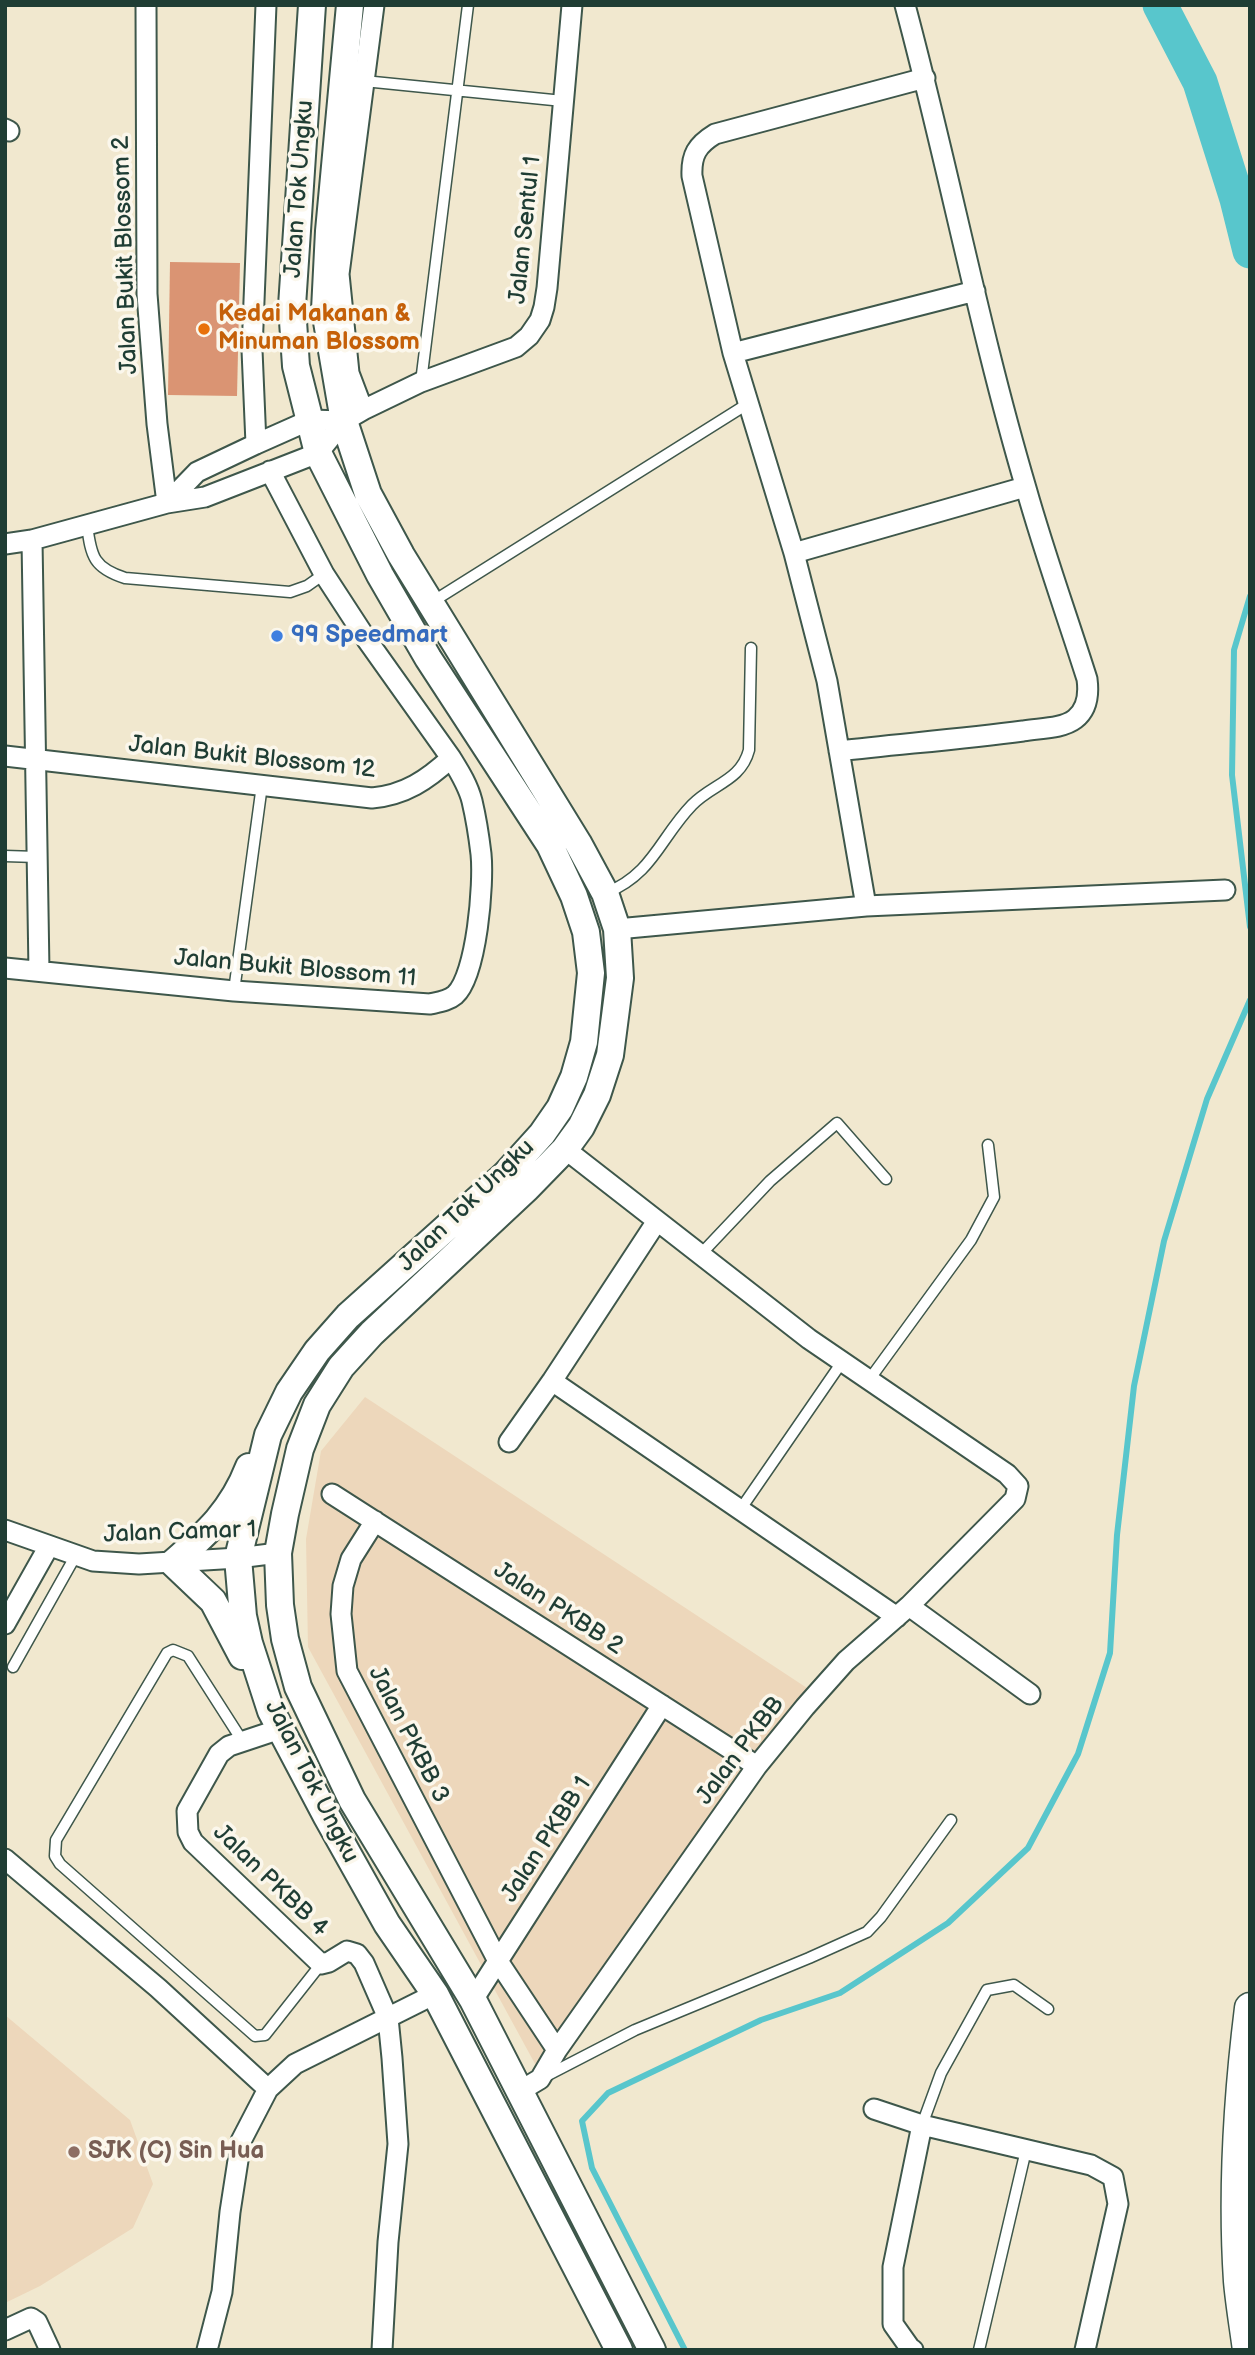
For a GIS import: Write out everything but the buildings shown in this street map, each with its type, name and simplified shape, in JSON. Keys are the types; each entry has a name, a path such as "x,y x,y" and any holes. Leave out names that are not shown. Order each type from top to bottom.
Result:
{"main road":[{"name":"Jalan Tok Ungku","path":"312,5 292,306 296,366 318,453 375,564 428,658 550,845 574,896 586,932 591,973 584,1042 575,1077 560,1108 542,1134 505,1175 348,1316 317,1351 289,1392 268,1435 238,1558 243,1616 271,1711 280,1729 387,1924 435,1994 619,2350"},
{"name":"Jalan Tok Ungku","path":"350,5 329,232 325,310 354,415 368,494 430,603 578,843 605,893 617,929 620,978 610,1055 597,1095 581,1127 565,1149 527,1188 372,1333 341,1367 317,1405 300,1449 278,1553 280,1605 285,1639 298,1687 352,1800 473,2000 530,2085 652,2350"},
{"path":"258,1671 245,1663 213,1601 173,1563 225,1514 236,1496 257,1446 268,1435"},
{"path":"1248,2350 1239,2281 1238,2188 1242,2077 1250,2008"}],"street":[{"name":"Jalan Bukit Blossom 2","path":"146,5 147,294 157,424 167,503"},
{"path":"256,444 252,350 266,5"},
{"path":"354,415 339,274 374,5"},
{"name":"Jalan Sentul 1","path":"354,415 421,382 516,347 530,336 540,320 547,288 572,5"},
{"path":"839,751 1064,725 1077,718 1089,695 1087,679 1025,487 905,5"},
{"path":"866,906 827,681 794,553 733,353 691,163 695,150 715,134 925,78"},
{"path":"733,353 975,291"},
{"path":"167,503 197,472 256,444 310,420 354,415"},
{"path":"5,544 32,540 167,503 205,497 318,453 354,415"},
{"name":"Jalan Bukit Blossom 11","path":"5,968 234,991 430,1004 455,995 469,972 478,929 482,856 472,800 463,777 324,574 270,471"},
{"path":"794,553 1025,487"},
{"path":"32,540 39,971"},
{"name":"Jalan Bukit Blossom 12","path":"5,756 372,798 389,796 414,787 433,775 451,758"},
{"path":"617,929 866,906 1225,890"},
{"path":"565,1149 700,1255 869,1380"},
{"path":"509,1441 552,1381 657,1221"},
{"name":"Jalan PKBB","path":"530,2085 757,1766 805,1707 846,1661 903,1612 1015,1499 1018,1486 1007,1474 869,1380"},
{"path":"552,1381 740,1510 1030,1694"},
{"name":"Jalan PKBB 2","path":"332,1494 757,1766"},
{"name":"Jalan PKBB 3","path":"375,1521 351,1559 343,1586 341,1614 347,1671 498,1961 557,2050"},
{"name":"Jalan Camar 1","path":"5,1530 93,1561 173,1563 278,1553"},
{"path":"5,1625 49,1546"},
{"name":"Jalan PKBB 1","path":"473,2000 662,1705"},
{"name":"Jalan PKBB 4","path":"280,1729 229,1746 219,1754 187,1811 188,1832 193,1842 321,1964 347,1951 357,1955 364,1963 388,2018 398,2144 388,2242 382,2350"},
{"path":"5,1859 158,1988 268,2089"},
{"path":"207,2350 222,2292 241,2141 268,2089 295,2064 435,1994"},
{"path":"874,2109 922,2125 1091,2165 1113,2177 1118,2204 1085,2350"},
{"path":"913,2350 893,2324 893,2267 922,2125"},
{"path":"5,2330 31,2318 37,2322 50,2350"}],"lane":[{"path":"421,382 468,5"},
{"path":"364,81 563,101"},
{"path":"430,603 749,403"},
{"path":"87,525 94,558 104,571 125,578 290,592 307,586 324,574"},
{"path":"605,893 634,878 651,860 693,803 726,782 746,761 749,750 751,649"},
{"path":"234,991 262,785"},
{"path":"5,856 37,857"},
{"path":"700,1255 770,1181 837,1123 886,1179"},
{"path":"869,1380 971,1240 995,1197 988,1145"},
{"path":"740,1510 842,1362"},
{"path":"13,1667 76,1555"},
{"path":"243,1741 188,1656 173,1650 167,1653 57,1840 55,1856 60,1864 255,2036 265,2035 321,1964"},
{"path":"530,2085 635,2029 867,1932 881,1917 951,1820"},
{"path":"922,2125 941,2073 987,1990 1014,1985 1048,2009"},
{"path":"979,2350 1026,2150"}],"shaded area":[{"path":"365,1397 807,1688 540,2073 308,1647 306,1539 321,1451"},
{"name":"SJK (C) Sin Hua","path":"5,2015 130,2120 153,2184 133,2228 40,2286 5,2303"}],"waterway":[{"path":"1160,5 1200,82 1237,199 1250,251"},
{"path":"1250,596 1234,650 1232,775 1250,927"},
{"path":"685,2350 592,2168 582,2121 608,2093 761,2020 840,1993 948,1923 1028,1848 1078,1754 1110,1653 1117,1535 1134,1386 1164,1241 1207,1099 1250,1000"}],"place":[{"name":"Kedai Makanan & Minuman Blossom","path":"204,329"},
{"name":"99 Speedmart","path":"277,636"},
{"name":"SJK (C) Sin Hua","path":"74,2152"}]}
